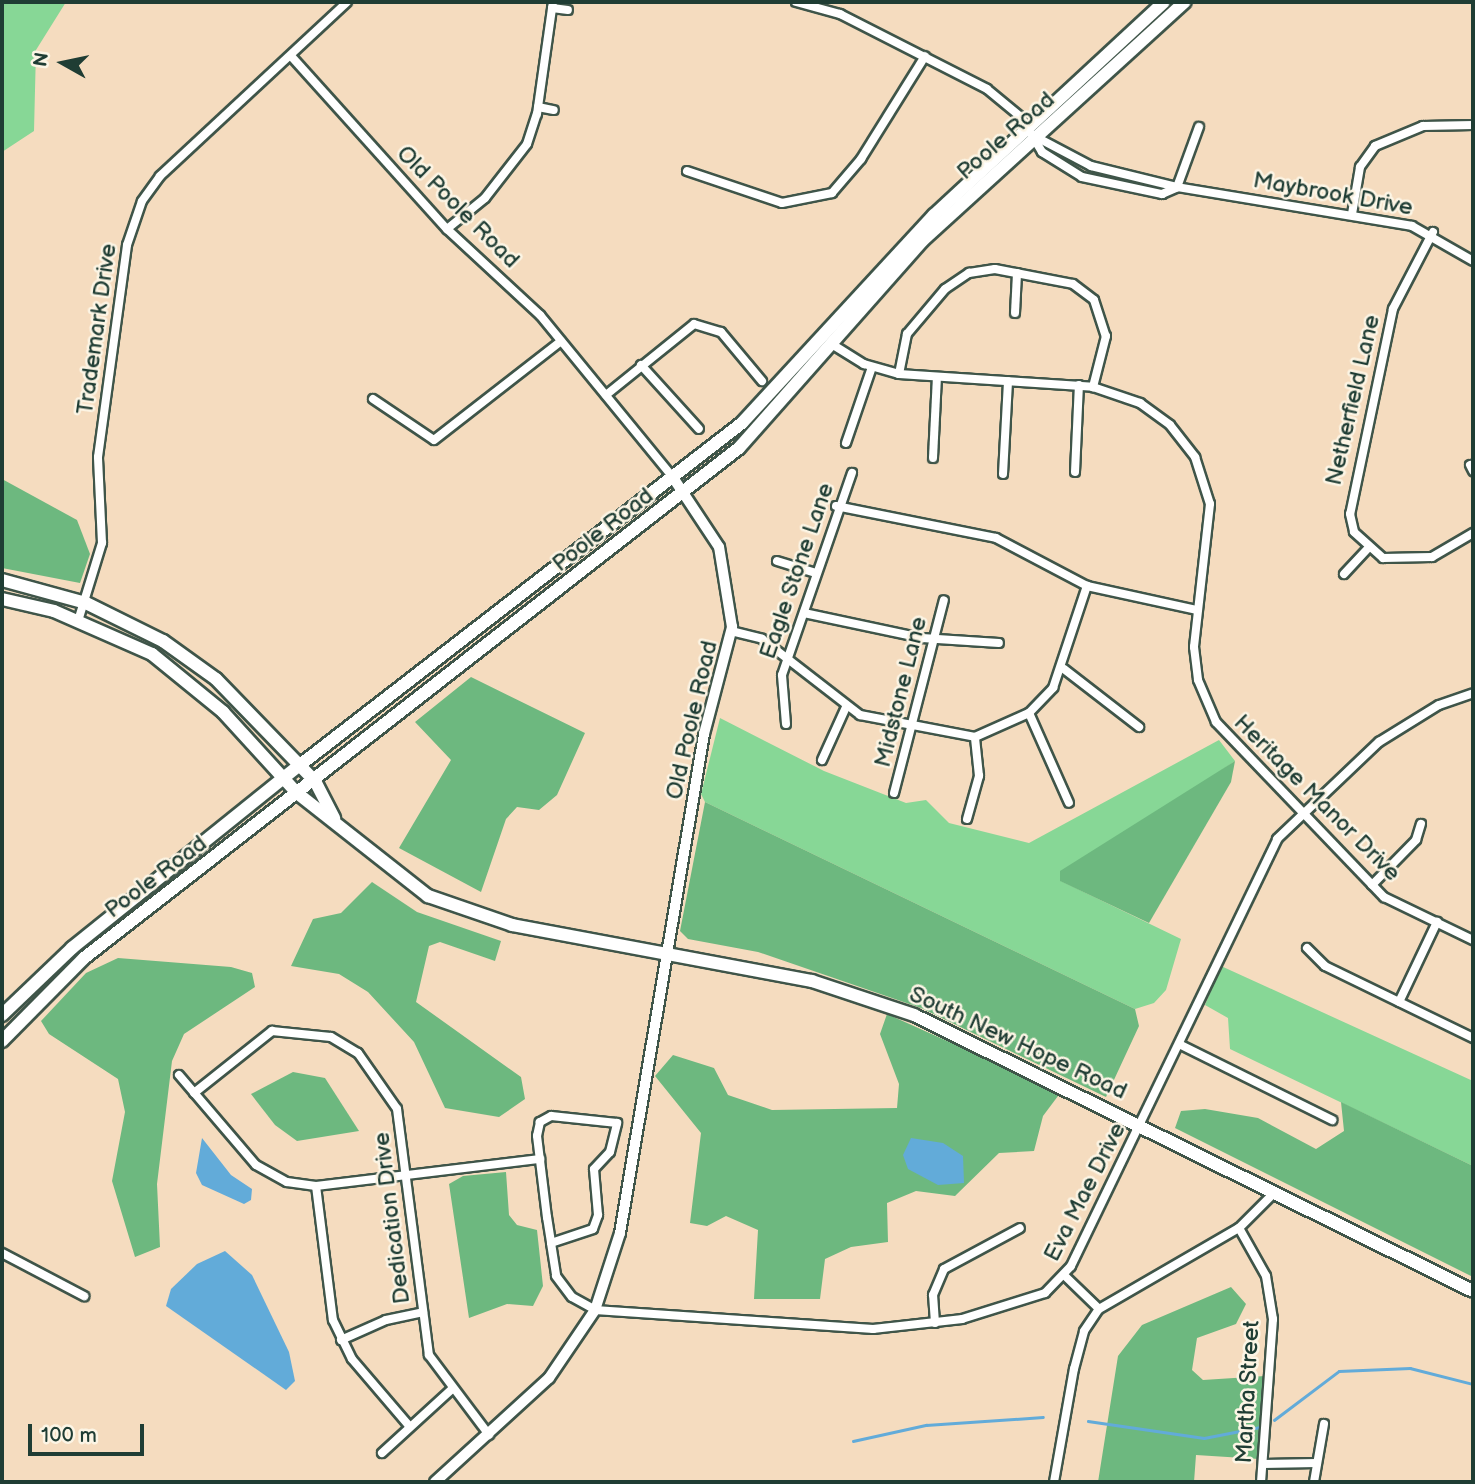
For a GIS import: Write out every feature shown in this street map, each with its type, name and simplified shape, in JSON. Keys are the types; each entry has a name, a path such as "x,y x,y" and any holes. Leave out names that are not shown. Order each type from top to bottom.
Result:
{"main road":[{"name":"Poole Road","path":"1034,133 1164,2"},
{"name":"Poole Road","path":"2,1041 84,958 685,493 739,448 830,343 934,215 1034,133 1185,2"},
{"name":"Poole Road","path":"2,1015 72,948 300,765 674,479 742,424 830,343"},
{"name":"South New Hope Road","path":"2,580 86,603 163,642 216,679 315,780 335,821"},
{"name":"South New Hope Road","path":"2,600 78,621 152,654 188,681 297,793 335,821 386,867 461,910 667,950 876,1001 975,1041 1473,1291"},
{"path":"72,948 84,958"}],"street":[{"name":"Trademark Drive","path":"78,621 86,603 102,543 98,457 127,245 142,201 160,176 347,2"},
{"path":"796,2 840,14 925,56 1002,99 1034,133"},
{"path":"447,229 517,163 538,107 553,5 568,10"},
{"name":"Old Poole Road","path":"291,56 447,229 561,341 685,493 719,547 731,631 704,734 626,1202 595,1310 549,1378 435,1482"},
{"path":"687,171 782,203 832,193 861,159 925,56"},
{"path":"538,107 554,110"},
{"path":"1352,214 1360,167 1375,146 1423,126 1473,125"},
{"path":"1177,187 1199,127"},
{"name":"Maybrook Drive","path":"1034,133 1042,152 1082,177 1162,194 1177,187"},
{"name":"Maybrook Drive","path":"1034,133 1091,166 1177,187 1352,214 1433,232 1473,261"},
{"name":"Netherfield Lane","path":"1367,549 1350,514 1358,450 1393,309 1433,232"},
{"path":"899,374 911,327 951,284 978,271 1017,273 1073,284 1099,306 1106,336 1093,387"},
{"path":"1015,313 1017,273"},
{"path":"606,395 681,330 708,324 762,381"},
{"path":"373,399 434,440 561,341"},
{"name":"Heritage Manor Drive","path":"830,343 872,367 899,374 1079,385 1093,387 1150,409 1195,457 1211,517 1197,610 1196,670 1212,715 1372,886 1473,940"},
{"path":"642,365 699,429"},
{"path":"846,443 872,367"},
{"path":"933,458 937,377"},
{"path":"1003,474 1008,381"},
{"path":"1075,472 1079,385"},
{"name":"Eagle Stone Lane","path":"786,724 781,682 836,506 852,473"},
{"path":"836,506 996,538 1087,586 1197,610"},
{"path":"1344,574 1367,549 1412,561 1473,533"},
{"path":"777,561 816,573"},
{"path":"731,631 762,639 846,707 914,729 975,737 1029,713 1064,670 1087,586"},
{"name":"Midstone Lane","path":"894,793 914,729 944,600"},
{"path":"804,613 933,639 999,643"},
{"path":"1064,670 1139,727"},
{"name":"Eva Mae Drive","path":"595,1310 838,1329 935,1323 1014,1305 1065,1276 1181,1045 1264,857 1303,813 1379,742 1439,705 1473,693"},
{"path":"822,760 846,707"},
{"path":"1029,713 1069,803"},
{"path":"967,819 979,776 975,737"},
{"path":"1372,886 1416,841 1421,824"},
{"path":"1399,1002 1437,922"},
{"path":"1307,948 1325,966 1473,1038"},
{"name":"Dedication Drive","path":"194,1093 272,1031 339,1040 358,1053 397,1109 429,1355 451,1390 489,1435"},
{"path":"1181,1045 1332,1120"},
{"path":"179,1075 256,1165 288,1182 316,1186 540,1159"},
{"path":"551,1243 593,1229 598,1215 594,1169 610,1153 617,1123 551,1116 540,1122 540,1159 551,1243 561,1287 595,1310"},
{"path":"316,1186 333,1320 341,1340 410,1426"},
{"path":"1054,1482 1074,1369 1084,1331 1099,1309 1239,1228 1275,1192"},
{"path":"935,1323 933,1295 944,1269 1020,1228"},
{"name":"Martha Street","path":"1239,1228 1270,1294 1271,1394 1261,1482"},
{"path":"2,1253 84,1296"},
{"path":"1065,1276 1099,1309"},
{"path":"341,1340 386,1320 422,1312"},
{"path":"382,1453 451,1390"},
{"path":"1314,1482 1324,1424"},
{"path":"1263,1464 1317,1463"}],"green space":[{"path":"2,2 66,2 36,50 34,131 2,152"},
{"path":"2,479 77,520 90,554 80,583 2,568"},
{"path":"471,677 585,733 557,795 539,810 517,807 506,819 481,892 399,848 451,760 415,722"},
{"path":"720,718 824,771 906,803 926,800 949,823 1029,843 1219,740 1235,761 1061,881 1181,939 1166,990 1154,1003 1135,1009 705,802 701,794"},
{"path":"1235,761 1231,782 1149,923 1060,881 1060,871"},
{"path":"705,802 1135,1009 1139,1026 1106,1097 921,1008 758,952 688,939 680,931"},
{"path":"372,882 417,912 501,941 495,961 440,942 429,946 416,1002 521,1077 525,1099 499,1117 445,1108 414,1042 368,992 339,974 291,966 313,919 341,913"},
{"path":"118,958 231,967 252,973 255,987 184,1034 172,1061 157,1184 160,1247 135,1257 112,1181 125,1112 118,1079 49,1034 41,1021 86,973"},
{"path":"1221,966 1473,1081 1473,1166 1230,1049 1228,1018 1205,1005"},
{"path":"887,1014 1061,1092 1043,1116 1034,1151 999,1153 955,1196 916,1191 887,1203 888,1242 851,1247 825,1259 820,1299 754,1299 758,1230 726,1216 707,1226 690,1223 701,1133 655,1076 673,1055 714,1068 728,1095 772,1110 897,1108 899,1084 880,1034"},
{"path":"293,1072 325,1078 359,1131 297,1141 275,1125 251,1094"},
{"path":"1341,1102 1473,1166 1473,1277 1175,1128 1181,1111 1205,1109 1258,1118 1316,1149 1344,1131"},
{"path":"506,1172 509,1215 517,1225 537,1230 543,1286 533,1306 507,1304 469,1318 449,1184 463,1176"},
{"path":"1231,1287 1246,1304 1236,1324 1197,1338 1192,1370 1203,1380 1265,1376 1259,1459 1196,1455 1194,1482 1098,1482 1118,1356 1142,1325"}],"water":[{"path":"202,1138 231,1175 252,1189 251,1200 244,1204 202,1185 196,1173"},
{"path":"911,1138 943,1143 963,1156 964,1183 938,1185 908,1169 903,1155"},
{"path":"225,1251 252,1275 289,1352 295,1381 286,1390 166,1306 171,1289 197,1264"}],"waterway":[{"path":"1274,1420 1339,1371 1410,1368 1473,1384"},
{"path":"853,1441 926,1425 1043,1417"},
{"path":"1088,1421 1204,1438 1260,1427"}]}
